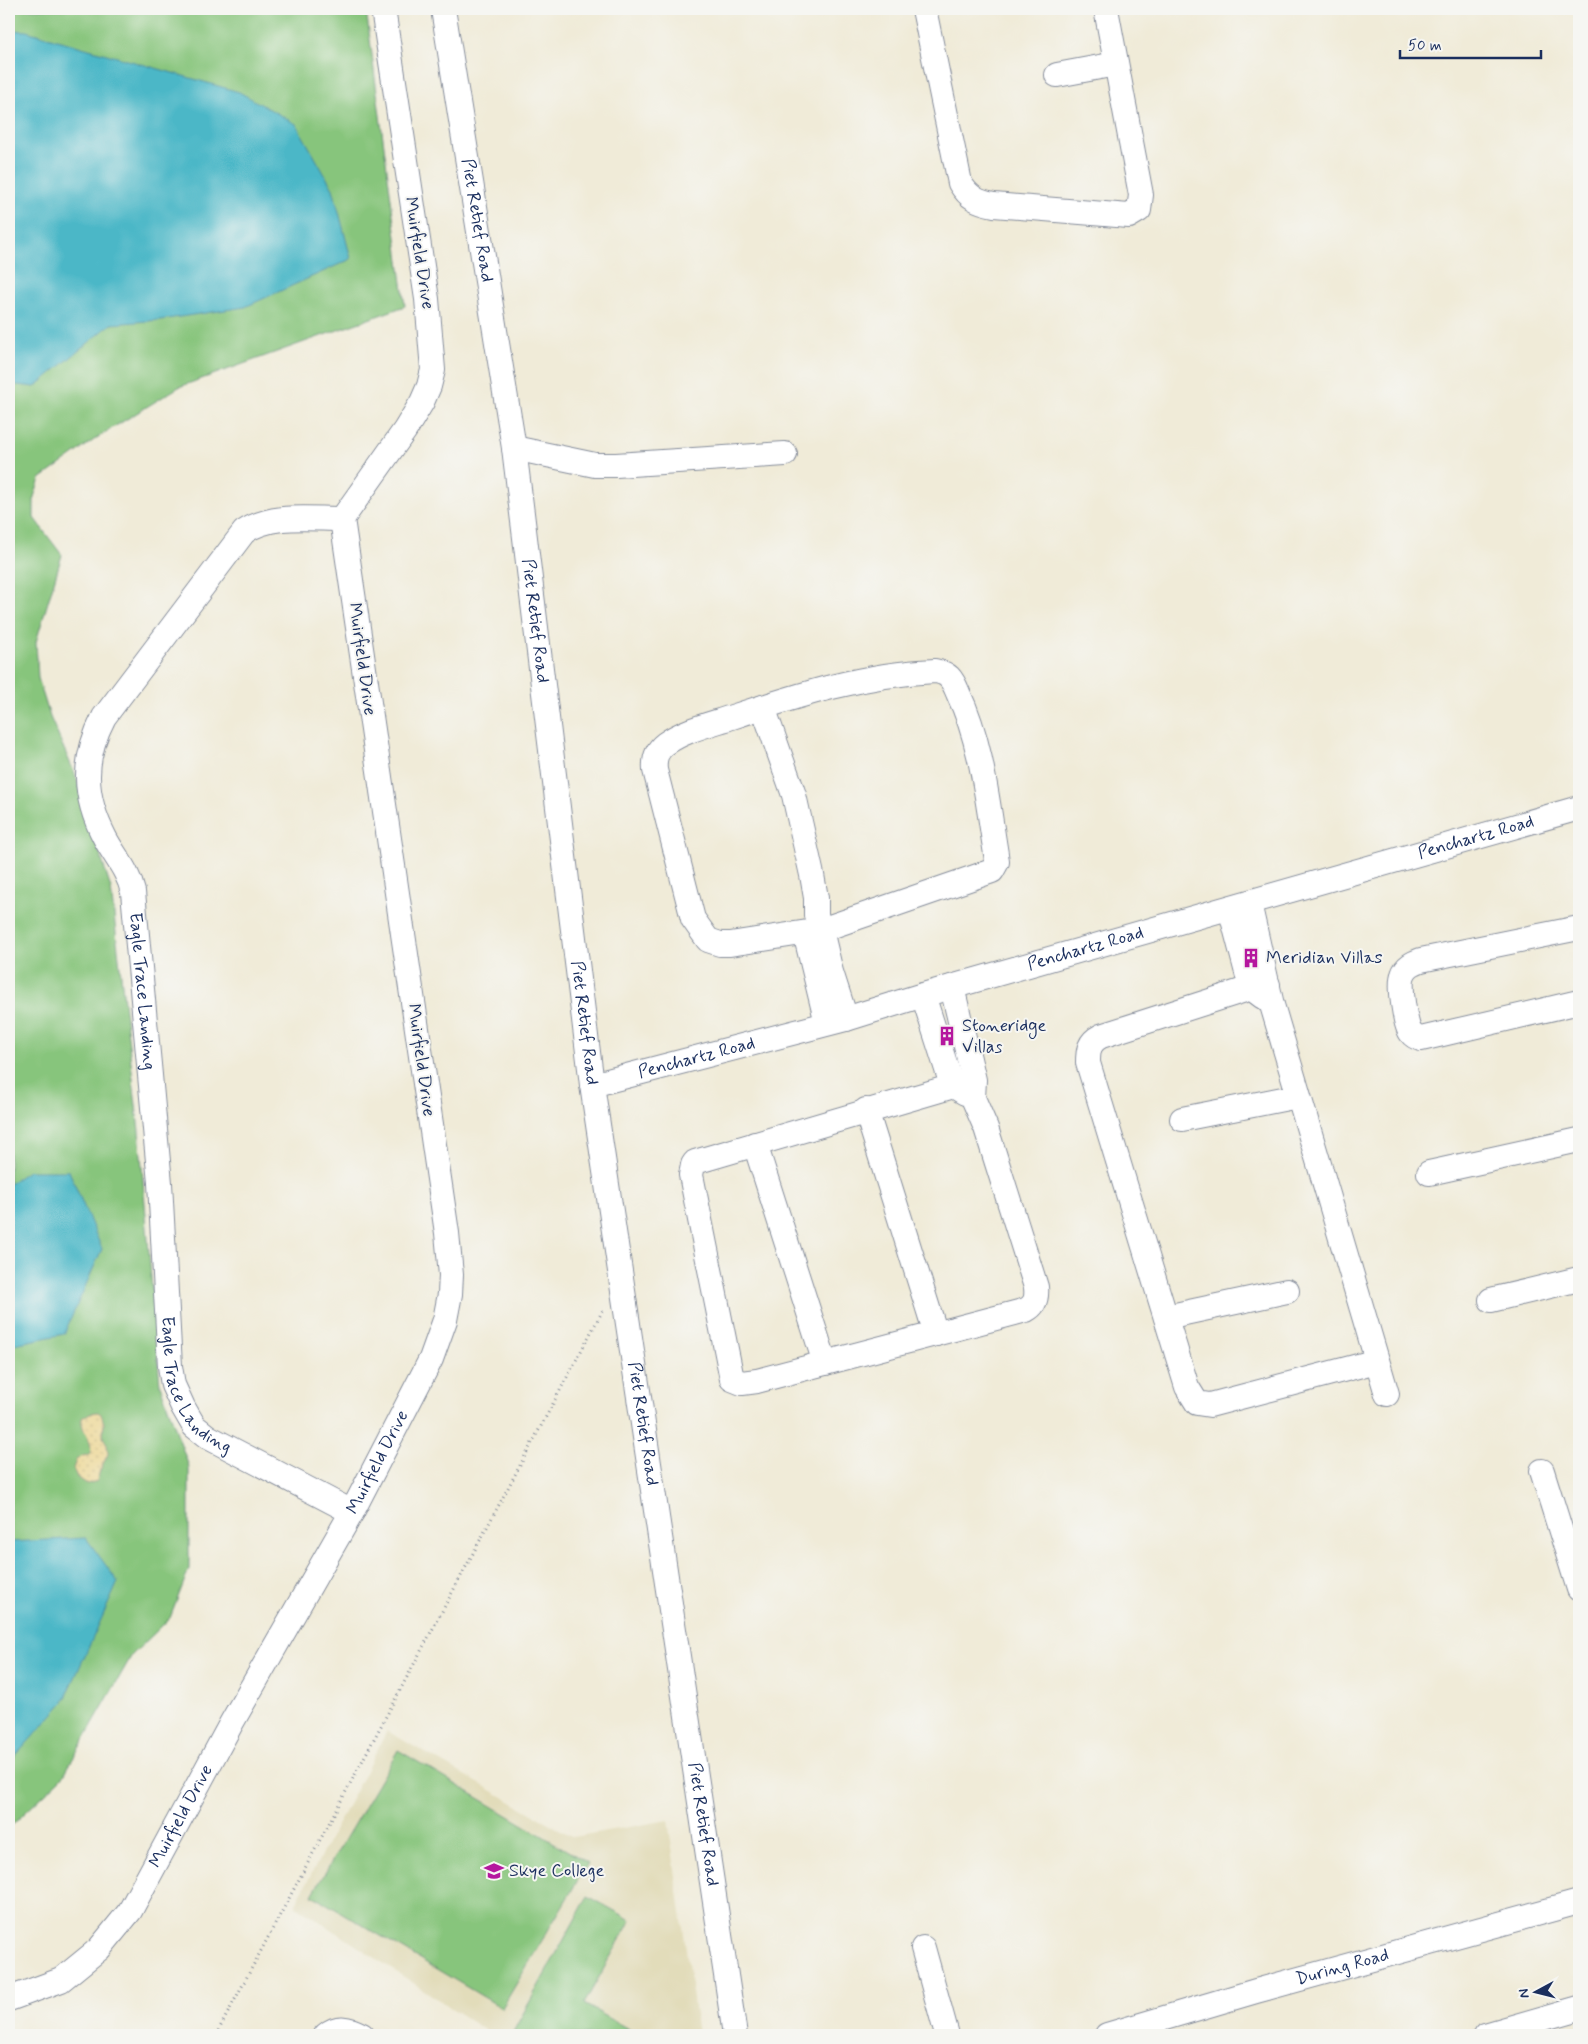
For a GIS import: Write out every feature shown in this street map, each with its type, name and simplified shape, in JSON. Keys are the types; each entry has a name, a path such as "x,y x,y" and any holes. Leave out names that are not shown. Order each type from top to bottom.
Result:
{"street":[{"name":"Muirfield Drive","path":"9,1999 62,1980 99,1949 130,1911 232,1722 352,1512 431,1359 445,1320 450,1294 446,1223 342,519 405,430 429,386 433,370 427,299 413,216 384,9"},
{"name":"Piet Retief Road","path":"443,9 514,448 592,1084 735,2035"},
{"path":"924,9 960,183 971,198 982,203 1122,216 1134,214 1139,210 1141,195 1106,9"},
{"path":"1057,75 1116,64"},
{"path":"514,448 609,465 785,454"},
{"name":"Eagle Trace Landing","path":"342,519 282,519 254,525 244,532 104,717 93,742 89,757 88,777 92,810 106,839 130,877 133,892 160,1183 168,1346 173,1385 194,1426 208,1438 352,1512"},
{"path":"935,671 945,673 951,678 966,710 974,735 982,767 997,862 992,871 814,926 730,944 720,944 708,940 693,919 655,770 654,761 657,752 665,744 688,732 814,690 876,676 935,671"},
{"path":"763,707 794,795 816,898 814,926 831,972 837,1021"},
{"name":"Penchartz Road","path":"592,1084 837,1021 1579,808"},
{"path":"1240,905 1264,992 1298,1096 1387,1394"},
{"path":"1579,928 1421,960 1407,968 1403,973 1401,985 1408,1029 1415,1037 1421,1039 1579,1002"},
{"path":"952,987 966,1088"},
{"path":"1264,992 1101,1036 1090,1044 1088,1063 1187,1388 1192,1398 1197,1403 1204,1405 1377,1361"},
{"path":"923,995 991,1142 1037,1294 1033,1306 1026,1310 936,1334 748,1382 736,1382 732,1379 729,1372 691,1170 696,1162 866,1110 966,1088"},
{"path":"1182,1119 1298,1096"},
{"path":"866,1110 936,1334"},
{"path":"1429,1174 1579,1140"},
{"path":"755,1144 825,1363"},
{"path":"1491,1300 1579,1279"},
{"path":"1166,1317 1287,1290"},
{"path":"1542,1471 1579,1589"},
{"name":"During Road","path":"1107,2035 1256,1991 1579,1902"},
{"path":"923,1948 947,2035"},
{"path":"1485,2035 1579,2008"},
{"path":"326,2035 334,2029 341,2028 353,2030 362,2035"}],"path":[{"path":"216,2035 621,1277"}],"shaded area":[{"name":"Skye College","path":"387,1731 573,1837 668,1820 698,2035 492,2035 295,1905"}],"green space":[{"path":"9,9 366,9 405,306 179,387 101,435 40,479 34,497 34,518 62,555 36,642 38,678 50,717 75,774 111,889 139,1131 160,1385 189,1467 189,1569 170,1618 132,1655 62,1778 9,1828"},
{"path":"398,1750 588,1863 502,2008 312,1895"},
{"path":"588,1896 631,1920 584,2004 632,2031 630,2035 518,2035 513,2032"}],"sand":[{"path":"98,1412 101,1414 104,1423 103,1437 107,1444 108,1454 97,1481 87,1484 77,1477 73,1469 76,1460 82,1456 89,1455 91,1450 91,1445 83,1428 82,1418 90,1413"}],"water":[{"path":"9,30 26,31 239,92 296,124 333,189 351,259 245,307 160,320 111,324 35,387 9,384"},
{"path":"28,1171 69,1171 102,1249 64,1334 9,1345 9,1184"},
{"path":"86,1538 118,1582 64,1702 9,1763 9,1542"}],"place":[{"name":"Meridian Villas","path":"1251,958"},
{"name":"Stoneridge Villas","path":"947,1036"},
{"name":"Skye College","path":"494,1871"}]}
